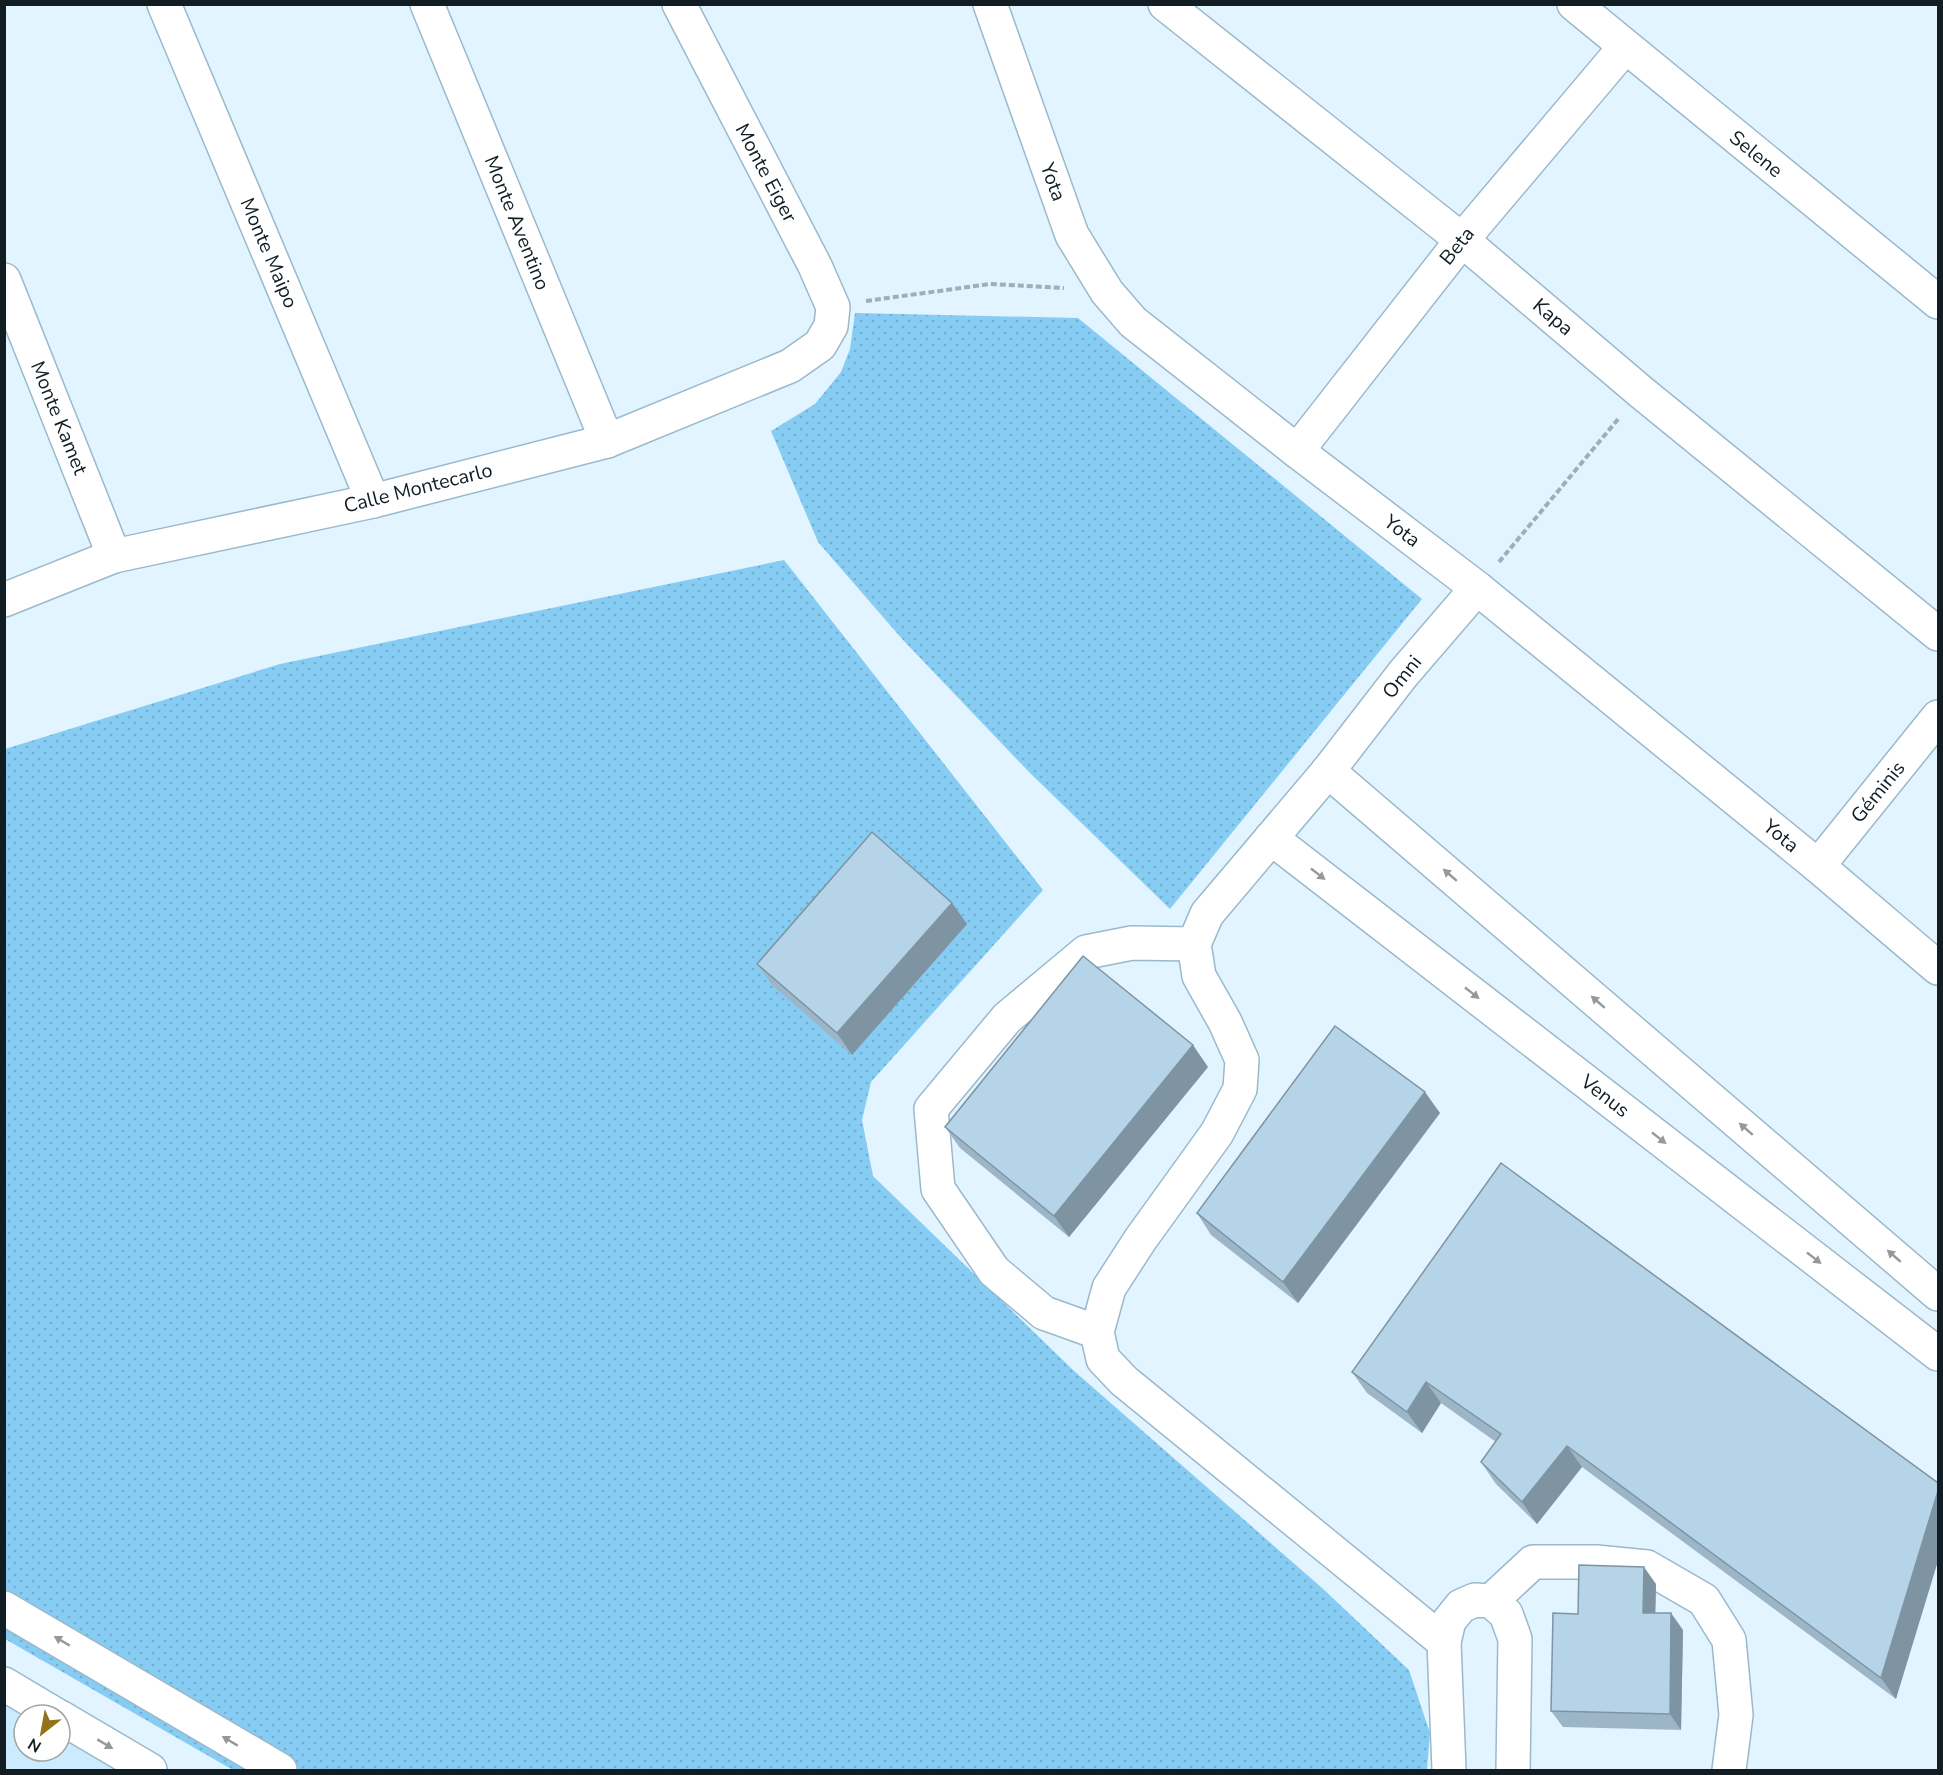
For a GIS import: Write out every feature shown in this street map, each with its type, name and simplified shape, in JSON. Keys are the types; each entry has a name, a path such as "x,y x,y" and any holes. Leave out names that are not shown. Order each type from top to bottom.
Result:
{"street":[{"name":"Monte Maipo","path":"164,4 373,501"},
{"name":"Monte Aventino","path":"427,4 607,441"},
{"name":"Monte Eiger","path":"679,4 815,266 833,307"},
{"name":"Yota","path":"990,4 1072,235 1107,292 1133,322 1477,588 1818,866 1938,968"},
{"name":"Kapa","path":"1165,4 1462,240 1641,392 1938,634"},
{"name":"Selene","path":"1574,4 1938,302"},
{"name":"Beta","path":"1298,451 1462,240 1625,47"},
{"name":"Monte Kamet","path":"4,280 114,556"},
{"name":"Calle Montecarlo","path":"4,600 114,556 373,501 607,441 790,366 820,345 831,326 833,307"},
{"name":"Omni","path":"1196,960 1207,914 1328,771 1403,674 1477,588"},
{"name":"Géminis","path":"1818,866 1938,717"},
{"path":"1328,771 1938,1294"},
{"name":"Venus","path":"1271,838 1938,1354"},
{"path":"1097,1332 1044,1313 993,1271 938,1189 931,1109 1007,1018 1086,952 1132,943 1196,960 1242,1060 1240,1089 1217,1133 1140,1240 1109,1288 1097,1332 1103,1359 1124,1381 1444,1642"},
{"path":"1491,1601 1533,1563 1596,1562 1647,1567 1704,1600 1729,1640 1736,1715 1730,1770"},
{"path":"1449,1770 1444,1642 1449,1621 1461,1606 1475,1600 1491,1601 1506,1614 1515,1639 1513,1770"},
{"path":"4,1608 280,1770"},
{"path":"4,1684 36,1703"},
{"path":"72,1725 150,1770"}],"path":[{"path":"833,307 990,284 1052,286 1107,292"},
{"path":"1477,588 1641,392"}],"shaded area":[{"path":"855,313 1078,318 1422,599 1170,909 1029,772 903,640 818,542 771,431 815,404 841,372 850,349"},
{"path":"784,560 1043,890 871,1082 862,1120 873,1176 1073,1370 1321,1587 1409,1670 1430,1733 1427,1770 233,1770 5,1639 5,749 280,664"},
{"path":"4,1699 12,1705 12,1763 72,1763 72,1741 118,1770 5,1770"}],"building":[{"path":"872,832 952,903 837,1033 757,964"},
{"path":"1083,956 1193,1045 1054,1216 945,1127"},
{"path":"1335,1026 1425,1092 1283,1282 1197,1213"},
{"path":"1501,1163 1938,1483 1938,1491 1881,1678 1567,1446 1522,1502 1481,1462 1501,1434 1426,1382 1407,1412 1352,1372"},
{"path":"1579,1565 1644,1567 1643,1613 1671,1613 1670,1714 1551,1711 1553,1613 1578,1614"}]}
